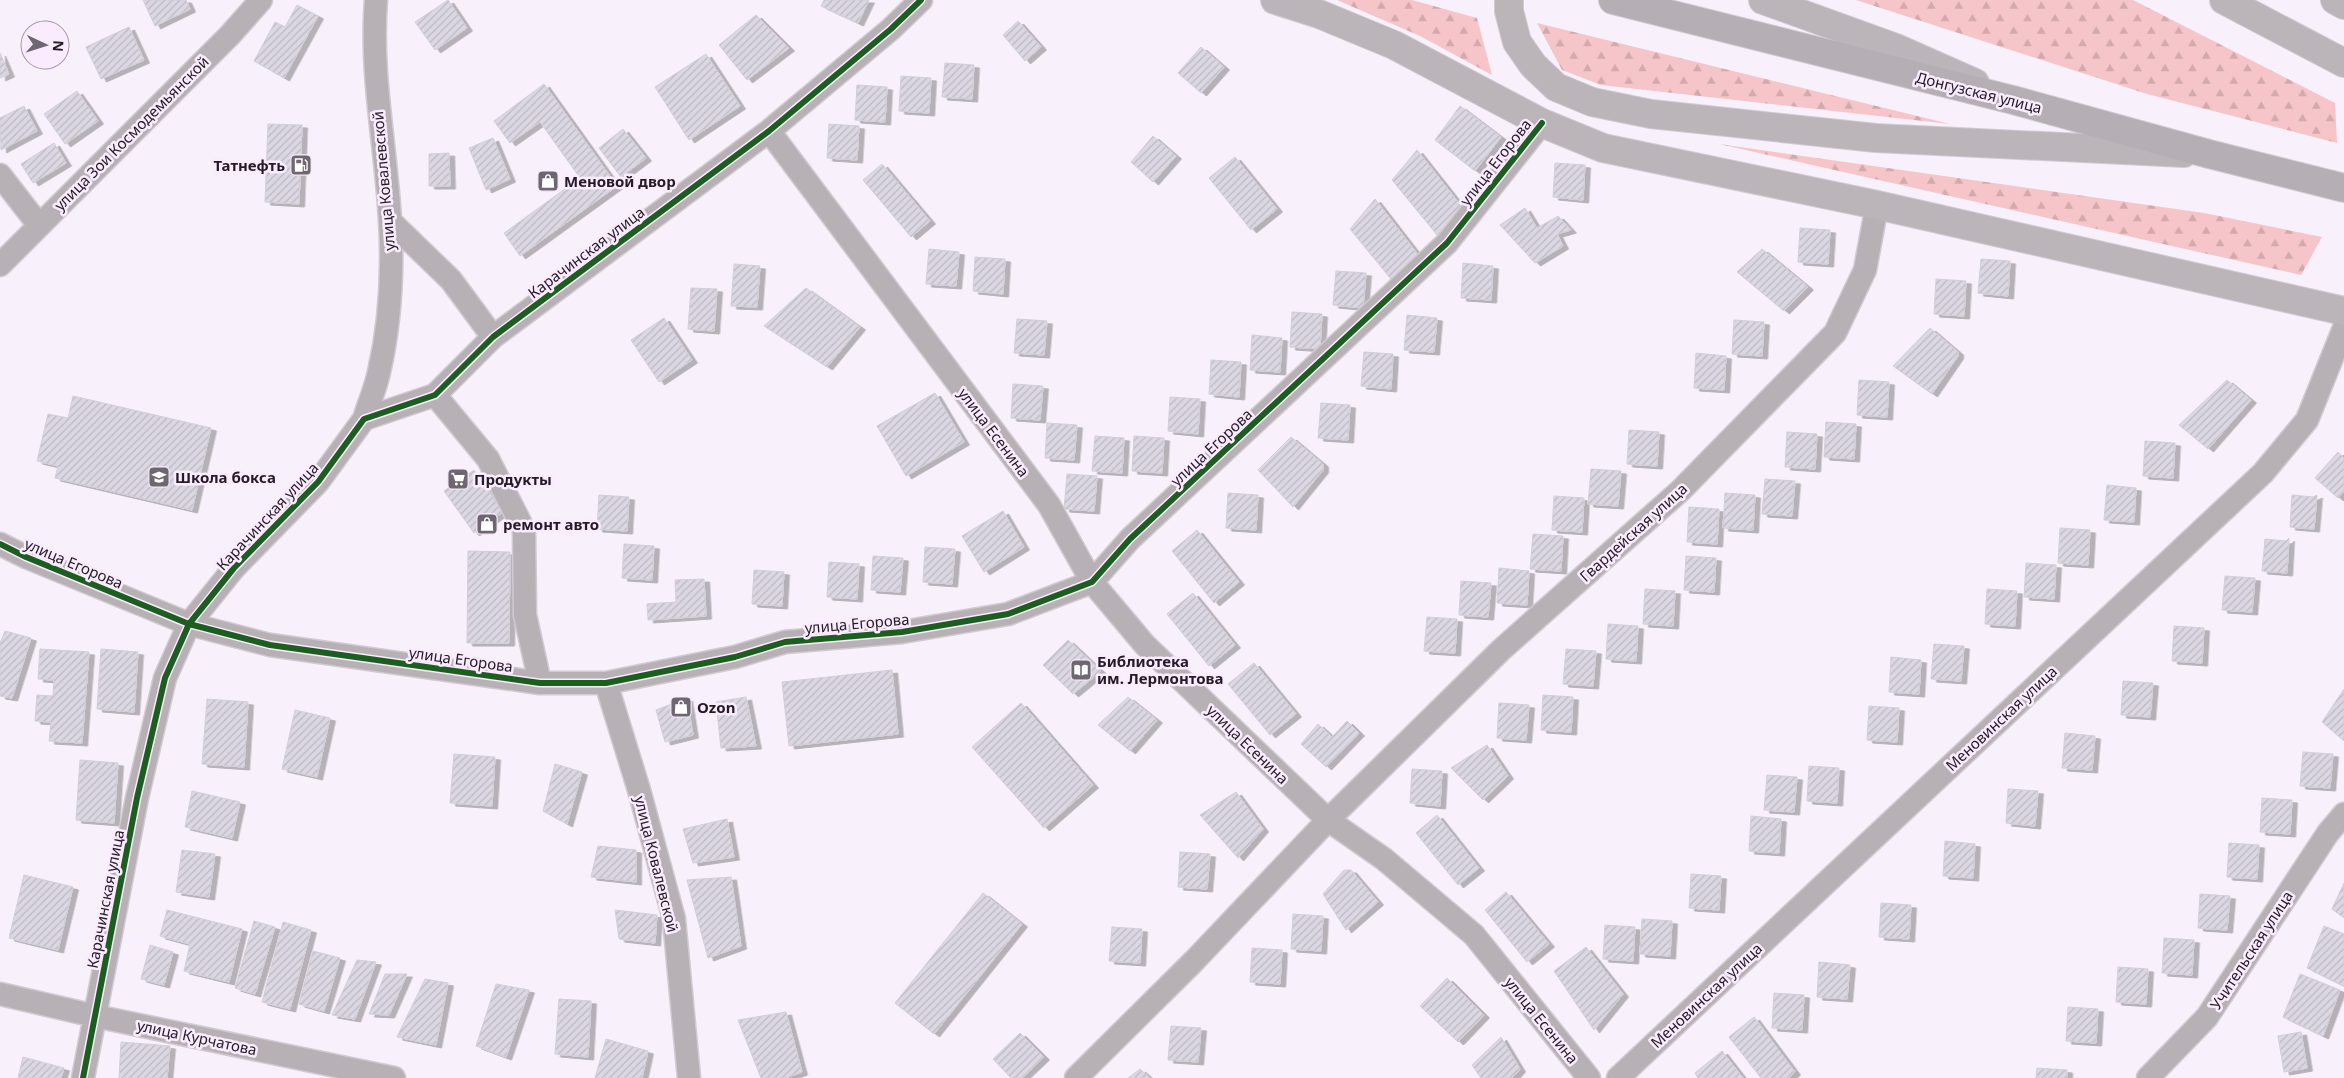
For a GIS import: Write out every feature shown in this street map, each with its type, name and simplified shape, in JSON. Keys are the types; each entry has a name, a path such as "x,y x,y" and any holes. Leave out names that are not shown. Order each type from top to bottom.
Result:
{"highway":[{"name":"Донгузская улица","path":"1614,0 2013,100 2209,154 2344,188"}],"main road":[{"path":"1275,0 1318,14 1394,45 1542,123 1603,148 1877,205 2344,311"},
{"path":"1509,0 1509,11 1517,42 1533,65 1556,87 1592,102 1651,114 1876,138 2209,154"},
{"path":"1763,0 1896,48 2013,100"},
{"path":"2224,0 2344,63"},
{"path":"2335,0 2344,6"}],"street":[{"name":"улица Зои Космодемьянской","path":"0,265 38,224 220,46 261,0"},
{"name":"улица Ковалевской","path":"364,419 379,372 387,316 390,221 374,63 376,0"},
{"name":"Карачинская улица","path":"82,1078 137,798 163,687 189,624 234,568 318,482 364,419 435,395 493,337 769,132 891,30 921,0"},
{"name":"улица Егорова","path":"0,544 26,557 189,624 270,646 540,682 606,683 735,657 785,642 902,632 1008,614 1092,582 1130,539 1447,244 1542,123"},
{"name":"улица Есенина","path":"769,132 1049,505 1092,582 1145,645 1328,820 1384,859 1474,935 1590,1078"},
{"path":"0,175 38,224"},
{"name":"Гвардейская улица","path":"1076,1078 1194,961 1328,820 1501,650 1681,490 1835,333 1865,270 1877,205"},
{"path":"390,221 451,280 493,337"},
{"name":"Меновинская улица","path":"1618,1078 2263,473 2307,420 2344,328"},
{"path":"435,395 488,459 524,530 525,615 540,682"},
{"name":"улица Ковалевской","path":"606,683 639,790 674,919 689,1078"},
{"name":"Учительская улица","path":"2148,1078 2207,1017 2328,833 2344,814"},
{"name":"улица Курчатова","path":"0,994 95,1016 394,1078"}],"green space":[{"path":"1337,0 1412,0 1477,18 1492,75 1420,36"},
{"path":"1856,0 2133,0 2335,103 2337,143 2147,94"},
{"path":"1537,23 1950,124 1601,85 1562,70"},
{"path":"1719,144 2204,213 2322,237 2301,275"}],"building":[{"path":"143,0 186,0 190,9 155,26"},
{"path":"448,0 467,28 435,50 415,22"},
{"path":"824,0 869,0 858,23 821,6"},
{"path":"297,5 318,16 284,78 254,61 275,22 285,27"},
{"path":"756,15 789,48 747,80 719,45"},
{"path":"1018,21 1041,47 1025,61 1003,35"},
{"path":"129,27 144,60 101,79 86,47"},
{"path":"1201,47 1224,67 1201,93 1178,73"},
{"path":"0,53 9,74 0,78"},
{"path":"706,54 740,106 689,140 655,87"},
{"path":"945,63 974,65 972,99 942,97"},
{"path":"901,76 931,78 929,113 899,111"},
{"path":"544,84 617,186 520,256 504,233 580,178 540,122 510,143 494,121"},
{"path":"857,85 887,87 885,122 855,120"},
{"path":"77,91 98,121 65,144 44,114"},
{"path":"24,106 37,131 1,150 0,118"},
{"path":"1460,106 1501,137 1475,171 1435,140"},
{"path":"268,124 302,125 299,204 265,202"},
{"path":"829,124 859,126 857,160 827,158"},
{"path":"623,129 646,158 621,177 599,148"},
{"path":"1153,136 1176,156 1153,182 1131,162"},
{"path":"493,138 510,179 486,190 469,148"},
{"path":"54,143 66,163 33,183 21,164"},
{"path":"1417,150 1462,207 1437,235 1392,180"},
{"path":"449,153 450,186 429,186 429,154"},
{"path":"1235,157 1277,209 1251,230 1209,178"},
{"path":"1555,163 1585,165 1583,200 1553,197"},
{"path":"882,164 930,221 911,237 863,180"},
{"path":"1375,199 1419,256 1395,284 1350,229"},
{"path":"1525,208 1537,228 1558,216 1571,230 1557,234 1563,246 1535,263 1500,225"},
{"path":"1800,228 1830,230 1828,264 1798,262"},
{"path":"929,249 959,252 956,286 926,284"},
{"path":"1762,249 1808,287 1784,311 1737,272"},
{"path":"975,257 1005,259 1003,294 973,291"},
{"path":"1981,259 2010,261 2008,296 1978,293"},
{"path":"1463,263 1493,266 1491,300 1461,298"},
{"path":"734,264 760,266 757,307 731,306"},
{"path":"1336,271 1366,273 1363,308 1333,305"},
{"path":"1936,279 1966,281 1964,316 1934,314"},
{"path":"691,288 717,289 714,331 688,329"},
{"path":"806,288 860,327 827,367 764,326"},
{"path":"1292,312 1322,314 1320,349 1290,347"},
{"path":"1407,315 1437,318 1434,352 1404,350"},
{"path":"664,318 692,360 659,382 631,340"},
{"path":"1017,319 1047,321 1044,355 1014,353"},
{"path":"1734,320 1764,322 1762,356 1732,354"},
{"path":"1930,328 1958,352 1958,356 1932,394 1893,366"},
{"path":"1252,335 1282,338 1280,372 1250,370"},
{"path":"1364,352 1393,354 1391,389 1361,386"},
{"path":"1696,353 1726,356 1724,390 1694,388"},
{"path":"1211,360 1241,362 1239,397 1209,394"},
{"path":"1859,380 1889,382 1887,417 1857,415"},
{"path":"2227,380 2251,400 2208,449 2179,425"},
{"path":"1013,384 1043,386 1040,420 1011,418"},
{"path":"935,393 964,442 906,476 877,426"},
{"path":"73,396 211,428 192,510 55,478 58,466 37,461 48,414 68,418"},
{"path":"1170,397 1200,399 1198,434 1168,431"},
{"path":"1321,403 1350,405 1348,440 1318,438"},
{"path":"1826,422 1856,424 1854,459 1824,457"},
{"path":"1047,423 1077,425 1074,460 1045,458"},
{"path":"1629,430 1659,432 1657,466 1627,464"},
{"path":"1787,432 1817,434 1815,469 1785,467"},
{"path":"1095,436 1124,438 1122,473 1092,471"},
{"path":"1134,436 1164,438 1162,473 1132,471"},
{"path":"1291,437 1323,464 1323,470 1293,507 1258,470"},
{"path":"2145,441 2175,443 2173,478 2143,476"},
{"path":"2338,452 2344,458 2344,491 2338,498 2315,478"},
{"path":"1591,469 1621,471 1618,506 1588,504"},
{"path":"474,470 503,512 474,533 444,491"},
{"path":"1067,474 1097,476 1094,511 1064,509"},
{"path":"1765,479 1795,481 1792,516 1762,514"},
{"path":"2107,485 2136,488 2134,522 2104,520"},
{"path":"1228,493 1258,495 1256,530 1226,528"},
{"path":"1725,493 1755,495 1753,530 1723,528"},
{"path":"599,495 629,497 627,531 597,529"},
{"path":"2292,495 2313,497 2317,495 2314,529 2290,527"},
{"path":"1554,496 1584,498 1582,532 1552,530"},
{"path":"1689,507 1719,509 1717,544 1687,542"},
{"path":"1003,511 1024,547 984,572 962,536"},
{"path":"2060,528 2090,530 2088,565 2058,563"},
{"path":"1197,530 1239,582 1214,603 1172,551"},
{"path":"1533,534 1563,536 1561,571 1530,569"},
{"path":"2289,538 2287,573 2262,571 2265,539 2286,541"},
{"path":"624,544 654,546 652,580 622,578"},
{"path":"925,547 955,549 952,584 923,582"},
{"path":"468,551 510,552 509,643 467,643"},
{"path":"873,556 903,558 900,592 871,590"},
{"path":"1686,556 1716,558 1714,592 1684,590"},
{"path":"829,562 859,564 857,599 827,597"},
{"path":"2026,563 2056,565 2054,599 2024,597"},
{"path":"1499,568 1529,571 1527,605 1497,603"},
{"path":"754,570 784,572 782,606 752,604"},
{"path":"2225,576 2255,578 2252,612 2222,610"},
{"path":"704,579 706,616 648,620 647,604 676,602 675,580"},
{"path":"1461,581 1491,583 1488,617 1459,615"},
{"path":"1645,589 1675,591 1673,626 1643,624"},
{"path":"1987,589 2017,591 2015,626 1985,624"},
{"path":"1193,593 1235,645 1209,666 1167,614"},
{"path":"1427,617 1457,619 1455,653 1424,651"},
{"path":"1608,624 1638,626 1636,661 1606,659"},
{"path":"2174,626 2204,628 2202,663 2172,661"},
{"path":"5,631 31,638 12,698 0,696 0,643"},
{"path":"1068,640 1101,671 1073,694 1043,665"},
{"path":"1934,644 1964,646 1961,681 1931,679"},
{"path":"40,649 89,652 82,743 49,741 51,722 35,721 37,695 53,696 54,680 38,679"},
{"path":"101,649 138,652 134,712 97,709"},
{"path":"1566,649 1596,651 1593,686 1563,684"},
{"path":"1891,657 1921,660 1919,694 1889,692"},
{"path":"1254,663 1296,714 1270,735 1228,684"},
{"path":"892,670 898,734 789,746 782,682"},
{"path":"2123,681 2153,683 2150,717 2121,715"},
{"path":"2344,689 2344,741 2322,722"},
{"path":"1543,695 1573,697 1571,732 1541,730"},
{"path":"746,697 756,746 721,748 716,702"},
{"path":"1128,697 1157,720 1130,751 1098,725"},
{"path":"687,698 693,735 665,742 656,710"},
{"path":"207,699 248,702 244,767 202,764"},
{"path":"1021,703 1093,785 1044,828 972,747"},
{"path":"1499,703 1529,705 1526,740 1497,738"},
{"path":"1869,706 1899,708 1897,742 1867,740"},
{"path":"295,710 330,718 317,777 282,769"},
{"path":"1347,721 1359,733 1326,767 1301,744 1318,724 1332,737"},
{"path":"2065,733 2095,736 2092,770 2062,768"},
{"path":"1487,745 1508,776 1483,800 1451,768"},
{"path":"2303,752 2333,754 2330,788 2300,786"},
{"path":"454,754 495,757 492,806 450,803"},
{"path":"80,760 118,763 114,823 76,820"},
{"path":"555,764 582,772 567,824 543,811"},
{"path":"1809,766 1839,768 1837,803 1807,801"},
{"path":"1412,769 1442,771 1440,806 1410,803"},
{"path":"1767,775 1797,777 1794,812 1764,810"},
{"path":"2008,789 2038,791 2035,826 2006,823"},
{"path":"192,791 240,802 232,838 185,827"},
{"path":"1236,792 1263,829 1238,858 1200,815"},
{"path":"2262,798 2292,800 2290,834 2260,832"},
{"path":"1437,815 1479,868 1458,885 1416,833"},
{"path":"1751,816 1781,819 1779,853 1749,851"},
{"path":"727,819 734,857 693,863 683,829"},
{"path":"1945,841 1975,844 1973,878 1943,876"},
{"path":"2229,843 2259,845 2257,879 2227,877"},
{"path":"598,846 636,850 636,882 591,877"},
{"path":"182,850 215,854 209,897 176,892"},
{"path":"1180,852 1210,854 1207,889 1178,887"},
{"path":"1344,870 1351,870 1378,902 1346,930 1323,894"},
{"path":"1691,874 1721,876 1719,910 1689,908"},
{"path":"24,875 73,887 58,950 9,938"},
{"path":"731,877 741,946 708,958 687,880"},
{"path":"2344,883 2344,918 2332,909"},
{"path":"1506,892 1549,944 1527,962 1485,910"},
{"path":"983,893 1022,924 934,1034 895,1003"},
{"path":"2200,894 2230,896 2227,930 2198,928"},
{"path":"1881,903 1911,905 1909,939 1879,937"},
{"path":"167,910 242,929 229,982 184,971 190,944 160,936"},
{"path":"615,910 657,915 655,943 619,939"},
{"path":"1293,914 1323,916 1321,951 1291,949"},
{"path":"1642,919 1672,921 1670,956 1640,954"},
{"path":"254,921 275,927 255,994 235,988"},
{"path":"283,922 311,930 290,1009 262,1002"},
{"path":"1605,925 1635,927 1633,961 1603,959"},
{"path":"2324,926 2344,934 2344,986 2307,968"},
{"path":"1112,927 1142,929 1140,963 1109,961"},
{"path":"2164,938 2194,940 2192,975 2162,973"},
{"path":"150,945 173,952 164,985 141,979"},
{"path":"1586,947 1623,994 1594,1030 1554,971"},
{"path":"1252,948 1282,950 1280,984 1250,982"},
{"path":"313,951 340,958 324,1011 299,1004"},
{"path":"357,960 376,962 355,1019 332,1015"},
{"path":"1819,962 1850,965 1847,999 1817,997"},
{"path":"2118,967 2148,969 2146,1004 2116,1002"},
{"path":"385,974 407,974 389,1015 369,1014"},
{"path":"2300,974 2340,990 2323,1036 2283,1017"},
{"path":"1447,978 1484,1015 1458,1042 1420,1006"},
{"path":"425,979 448,983 436,1045 397,1037"},
{"path":"496,984 529,990 506,1057 476,1046"},
{"path":"1774,993 1804,995 1802,1030 1772,1028"},
{"path":"559,999 591,1001 588,1057 555,1054"},
{"path":"2068,1007 2098,1009 2096,1043 2066,1041"},
{"path":"786,1012 802,1072 785,1078 761,1078 738,1020"},
{"path":"1754,1017 1795,1072 1788,1078 1761,1078 1729,1037"},
{"path":"1171,1026 1201,1028 1198,1062 1168,1060"},
{"path":"2301,1032 2307,1068 2284,1072 2278,1036"},
{"path":"1020,1033 1044,1057 1022,1078 1011,1078 993,1059"},
{"path":"1501,1037 1520,1069 1512,1078 1481,1078 1472,1065"},
{"path":"606,1039 648,1051 642,1078 595,1078"},
{"path":"121,1042 170,1046 167,1078 119,1078"},
{"path":"1722,1051 1743,1078 1698,1078 1695,1073"},
{"path":"23,1057 64,1068 61,1078 18,1078"},
{"path":"2037,1068 2067,1070 2067,1078 2036,1078"},
{"path":"1140,1069 1150,1078 1128,1078"}],"cycle path":[{"path":"83,1078 137,798 165,678 189,624 234,568 318,482 364,419 435,395 493,337 769,131 891,29 921,0"},
{"path":"0,544 26,557 189,624 270,645 540,683 606,683 735,657 785,642 902,632 1008,614 1092,582 1130,539 1447,243 1542,123"}],"place":[{"name":"Татнефть","path":"301,165"},
{"name":"Меновой двор","path":"548,181"},
{"name":"Школа бокса","path":"159,477"},
{"name":"Продукты","path":"458,479"},
{"name":"ремонт авто","path":"487,524"},
{"name":"Библиотека им. Лермонтова","path":"1081,670"},
{"name":"Ozon","path":"681,707"}]}
